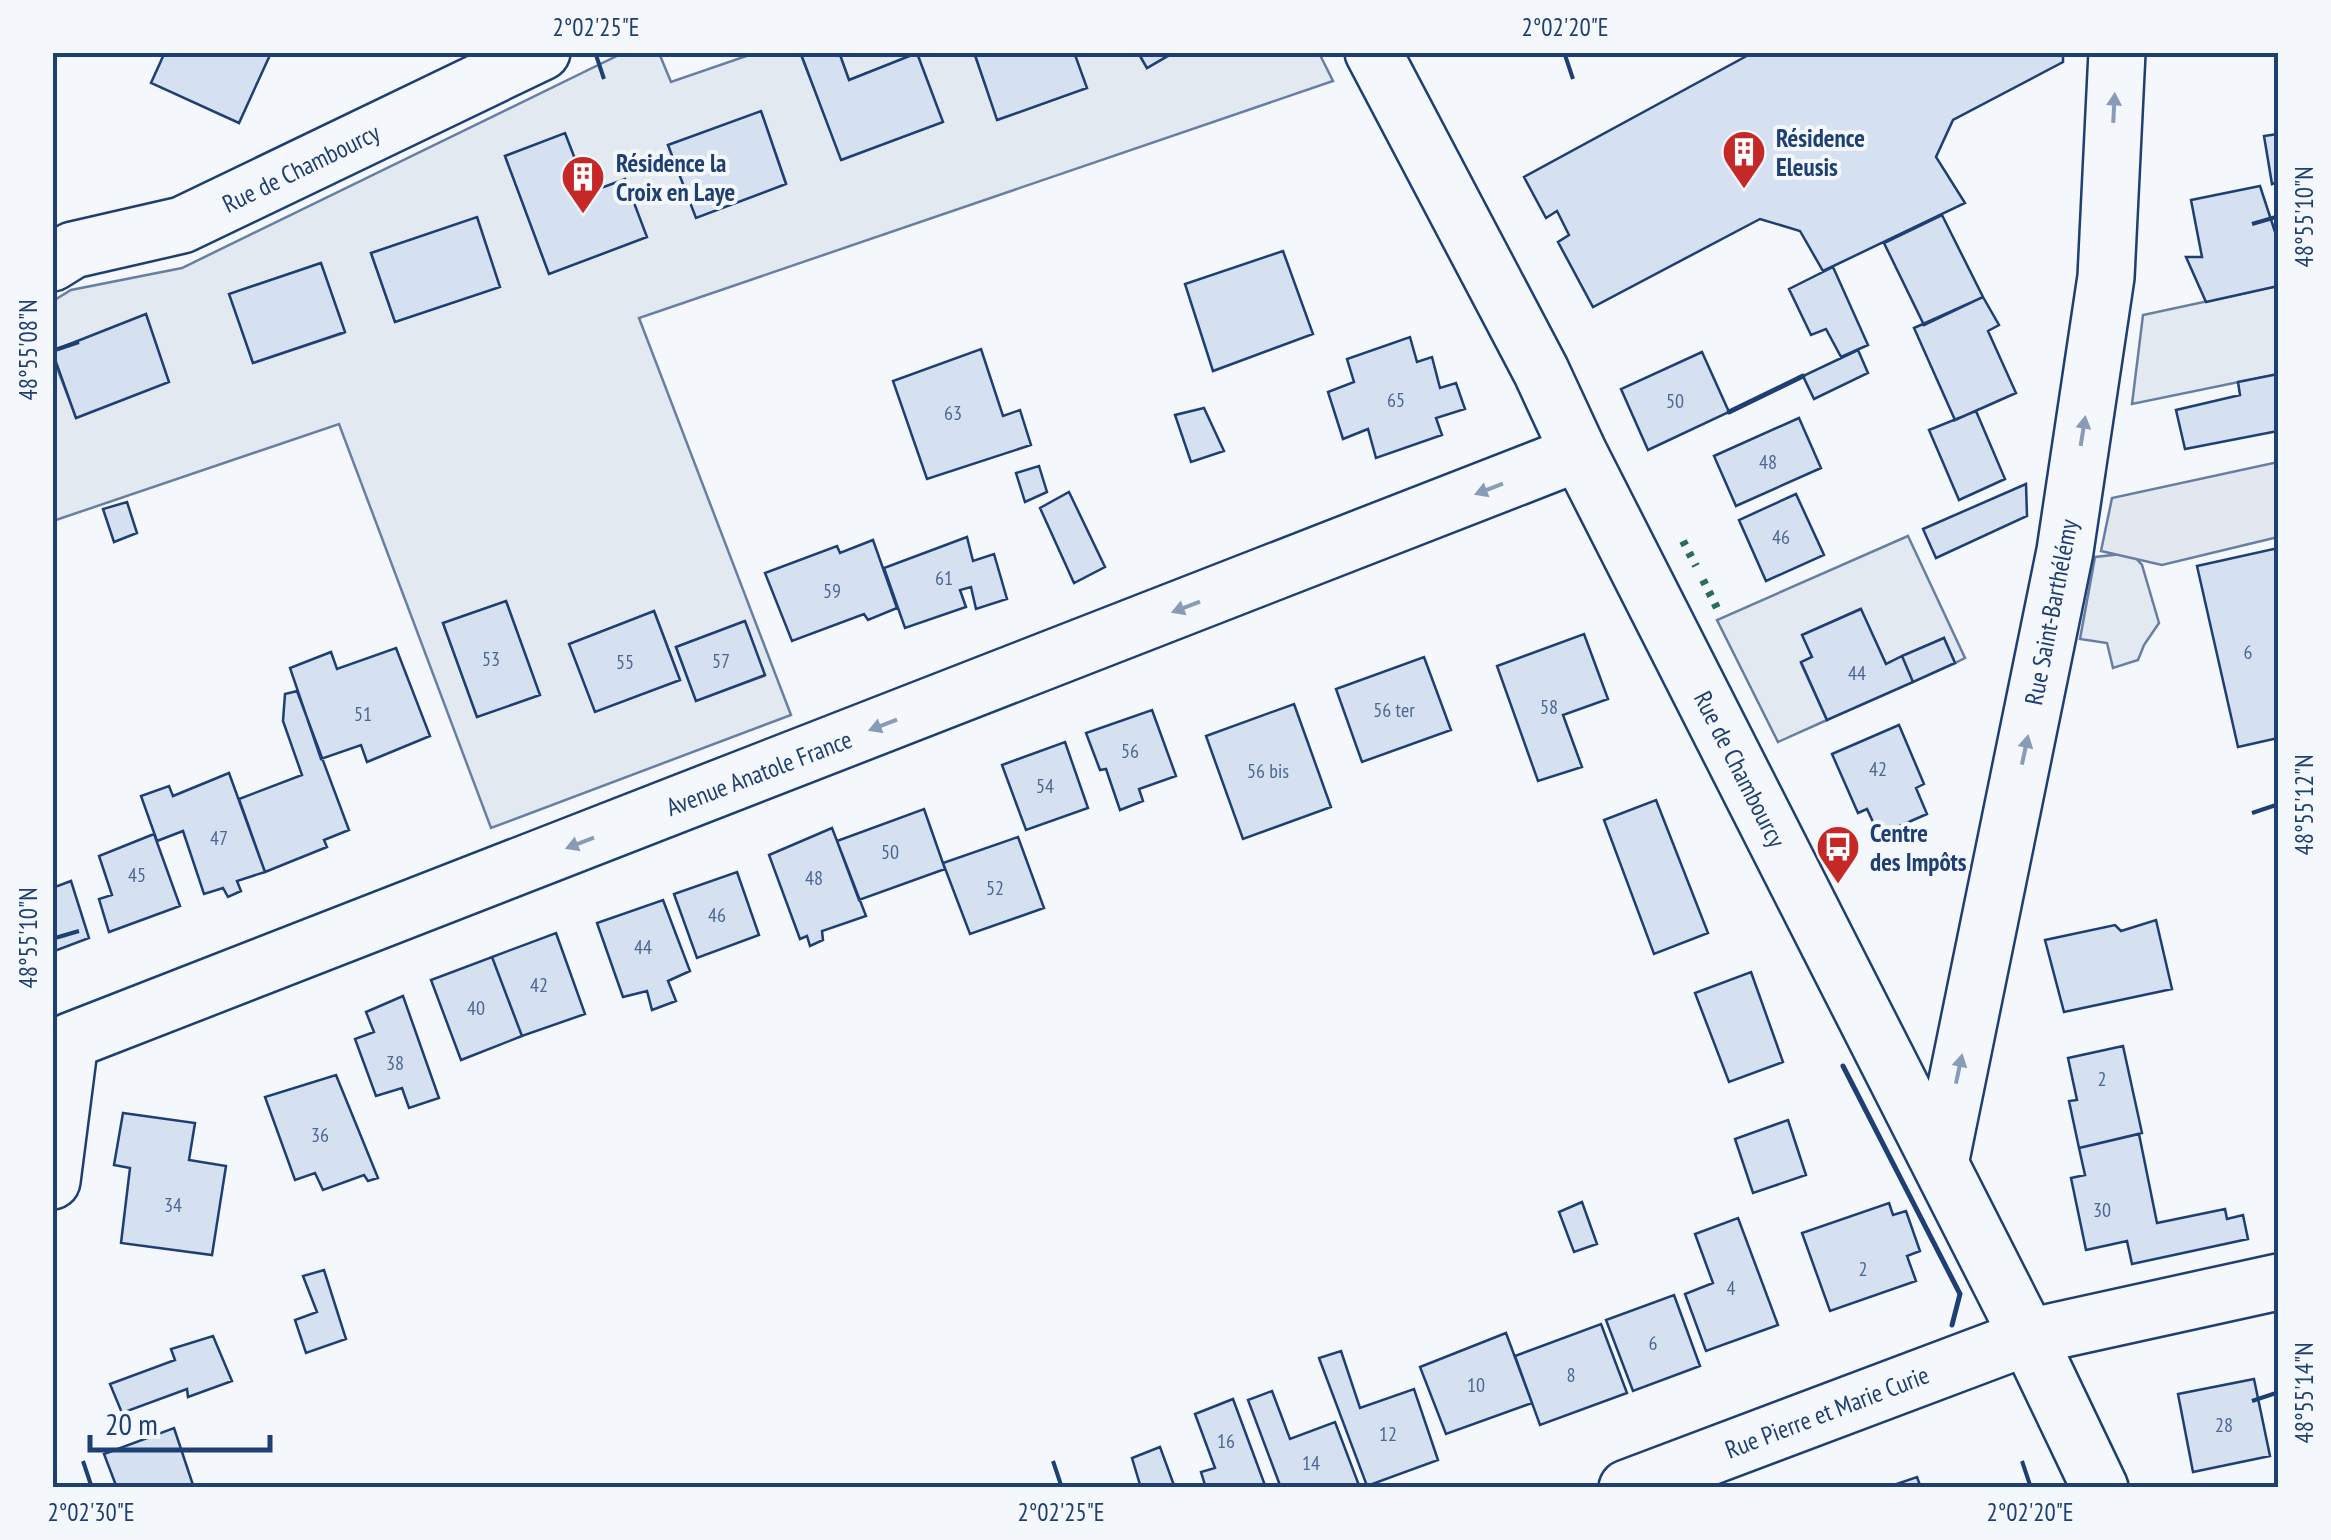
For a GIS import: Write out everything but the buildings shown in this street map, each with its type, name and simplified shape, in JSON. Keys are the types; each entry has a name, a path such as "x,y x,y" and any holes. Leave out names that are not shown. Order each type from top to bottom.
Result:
{"street":[{"name":"Rue de Chambourcy","path":"52,263 73,250 182,225 542,52"},
{"name":"Rue de Chambourcy","path":"1374,52 1541,372 2028,1337 2100,1488"},
{"name":"Rue Saint-Barthélémy","path":"1940,1164 2065,551 2106,277 2117,52"},
{"name":"Avenue Anatole France","path":"52,1182 70,1041 1580,453"},
{"name":"Rue Pierre et Marie Curie","path":"1626,1488 2028,1337 2278,1282"}],"shaded area":[{"path":"623,53 659,53 671,82 755,53 804,53 801,55 842,160 942,122 917,54 849,80 839,53 974,53 998,120 1086,88 1074,53 1138,53 1147,68 1174,53 1319,53 1333,81 639,318 791,715 491,828 339,424 53,521 52,355 76,417 53,351 53,301 71,290 182,268","holes":["761,112 786,183 696,217 668,145","565,134 588,193 625,179 646,237 549,274 505,156","477,218 499,287 395,322 371,253","320,263 344,333 253,363 230,294","506,601 539,695 477,717 443,623","654,611 680,680 595,711 570,644","744,621 764,676 696,701 676,647"]},
{"path":"2278,286 2278,374 2132,404 2143,315"},
{"path":"2278,462 2278,537 2162,565 2101,551 2112,498"},
{"path":"1908,536 1965,658 1955,663 1944,638 1886,664 1860,609 1803,635 1812,657 1801,663 1827,720 1778,742 1717,620"},
{"path":"2131,553 2142,565 2159,623 2138,660 2113,668 2107,643 2080,639 2095,557"}],"hedge":[{"path":"1683,541 1696,566"},
{"path":"1703,580 1720,614"}],"wall":[{"path":"1729,412 1803,376"},
{"path":"1843,1066 1960,1294 1952,1325"}],"place":[{"name":"Résidence Eleusis","path":"1744,190"},
{"name":"Résidence la Croix en Laye","path":"583,215"},
{"name":"Centre des Impôts","path":"1838,885"}]}
